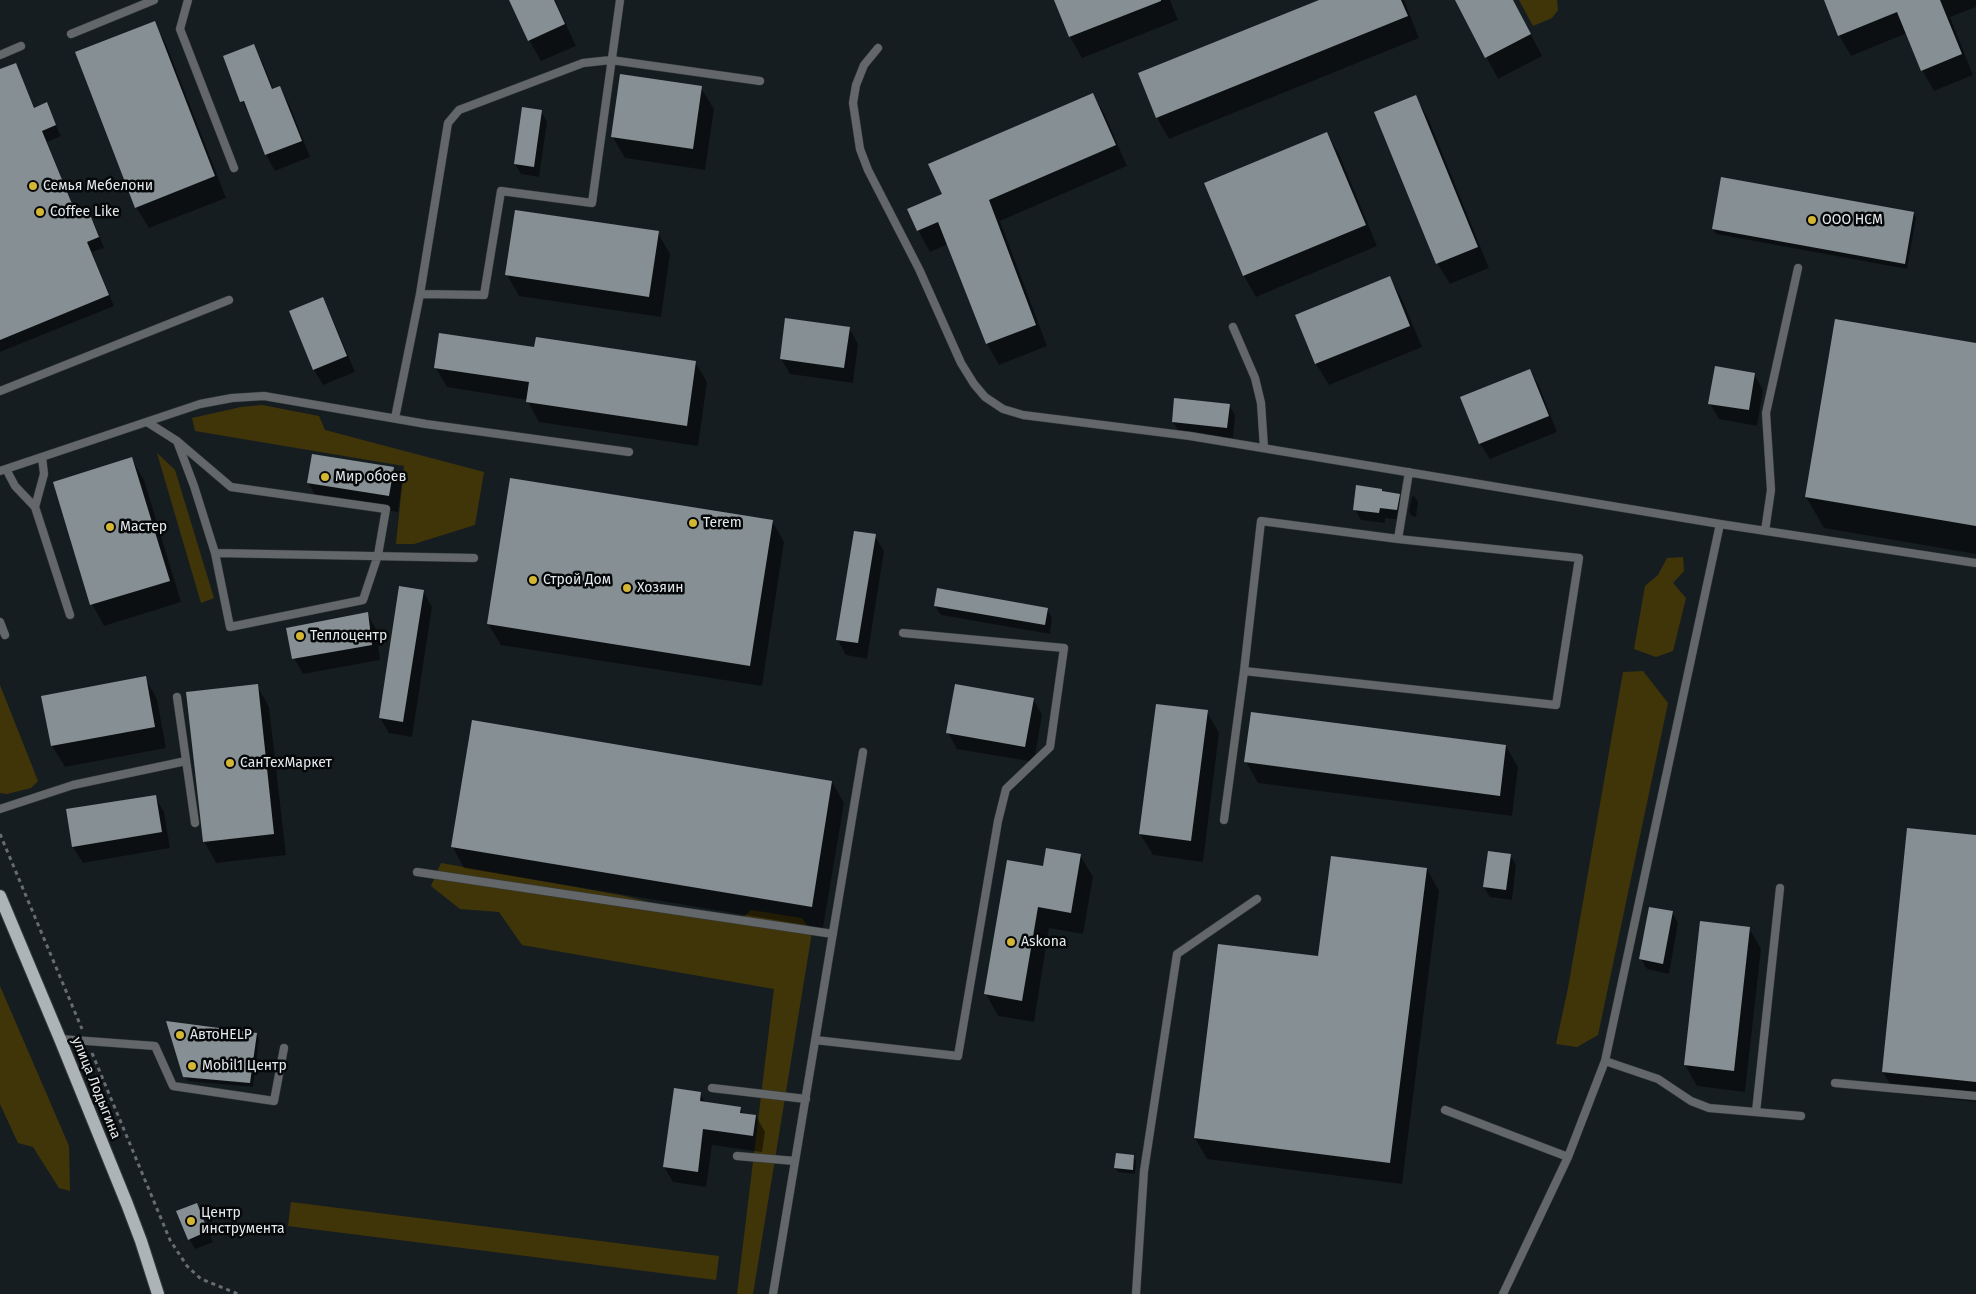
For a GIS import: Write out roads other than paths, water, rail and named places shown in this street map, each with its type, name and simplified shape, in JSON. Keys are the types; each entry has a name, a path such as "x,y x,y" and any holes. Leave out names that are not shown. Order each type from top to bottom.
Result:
{"main road":[{"name":"улица Лодыгина","path":"0,896 141,1241 158,1294"}],"lane":[{"path":"70,34 154,0"},
{"path":"188,0 180,29 234,168"},
{"path":"420,294 484,296 500,192 592,203 620,0"},
{"path":"0,55 21,46"},
{"path":"878,48 864,65 856,85 853,103 860,149 868,170 919,269 961,363 985,397 1002,409 1023,415 1190,436 1720,524 1976,563"},
{"path":"396,418 420,294 448,123 459,110 583,63 612,60 760,81"},
{"path":"1765,531 1771,490 1766,414 1798,268"},
{"path":"0,391 229,300"},
{"path":"1233,326 1257,386 1261,403 1264,448"},
{"path":"70,615 35,507 3,470 200,404 232,398 264,396 396,418 630,452"},
{"path":"147,422 177,442 231,487 386,509 378,555 363,600 230,627 215,553 194,486 177,442"},
{"path":"35,507 44,474 42,457"},
{"path":"1398,539 1409,472"},
{"path":"1224,820 1244,671 1261,521 1398,539 1579,558 1556,705 1244,671"},
{"path":"1503,1294 1568,1157 1605,1061 1720,524"},
{"path":"215,553 474,558"},
{"path":"0,622 5,635"},
{"path":"815,1040 958,1056 998,821 1006,789 1050,747 1064,648 903,633"},
{"path":"177,697 195,823"},
{"path":"773,1294 863,752"},
{"path":"0,809 73,786 186,761"},
{"path":"416,872 833,934"},
{"path":"1756,1112 1780,888"},
{"path":"1136,1294 1144,1171 1177,954 1256,899"},
{"path":"60,1039 156,1046 173,1086 274,1101 284,1048"},
{"path":"1605,1061 1658,1078 1691,1101 1709,1108 1801,1116"},
{"path":"1835,1083 1976,1096"},
{"path":"712,1088 806,1100"},
{"path":"1445,1110 1568,1157"},
{"path":"737,1156 795,1161"}],"place":[{"name":"Семья Мебелони","path":"33,186"},
{"name":"Coffee Like","path":"40,212"},
{"name":"ООО НСМ","path":"1812,220"},
{"name":"Мир обоев","path":"325,477"},
{"name":"Terem","path":"693,523"},
{"name":"Мастер","path":"110,527"},
{"name":"Строй Дом","path":"533,580"},
{"name":"Хозяин","path":"627,588"},
{"name":"Теплоцентр","path":"300,636"},
{"name":"СанТехМаркет","path":"230,763"},
{"name":"Askona","path":"1011,942"},
{"name":"АвтоHELP","path":"180,1035"},
{"name":"Mobil1 Центр","path":"192,1066"},
{"name":"Центр инструмента","path":"191,1221"}]}
